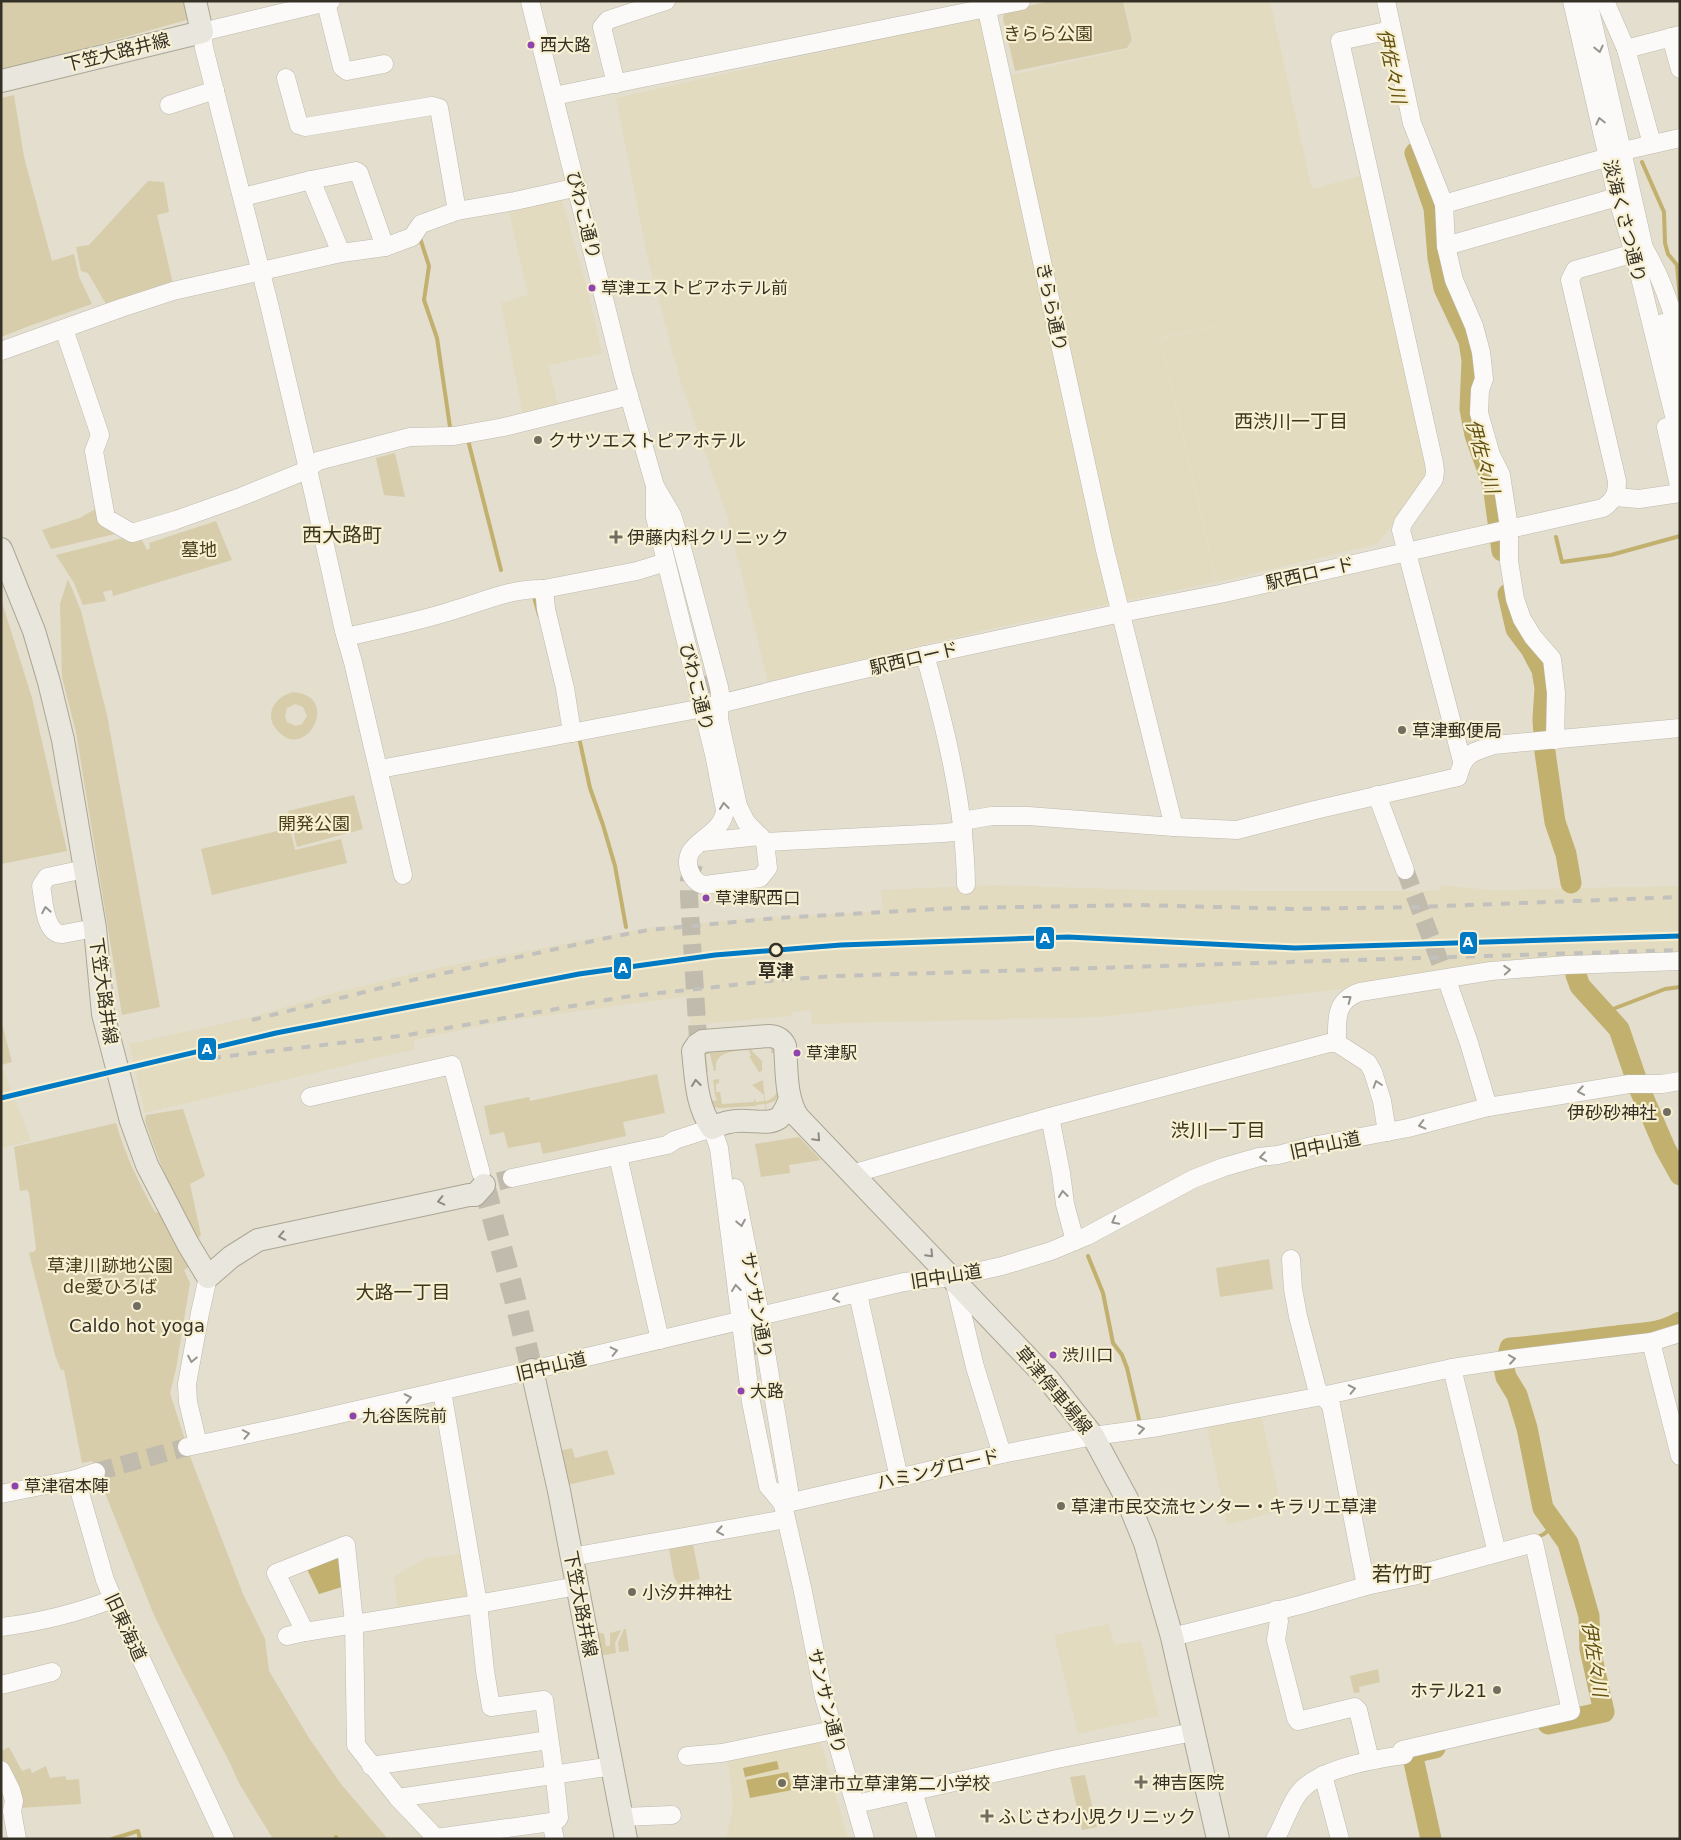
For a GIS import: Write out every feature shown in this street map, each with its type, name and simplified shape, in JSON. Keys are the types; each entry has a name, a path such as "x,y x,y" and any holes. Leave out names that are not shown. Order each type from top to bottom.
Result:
{"main road":[{"path":"195,1 202,32"},
{"name":"下笠大路井線","path":"1,80 202,32"},
{"name":"下笠大路井線","path":"1,549 24,602 49,682 63,740 94,928 104,1014 109,1040 137,1140 159,1189 208,1277"},
{"name":"草津停車場線","path":"712,1128 702,1110 697,1089 693,1051 697,1045 703,1041 777,1037 785,1046 790,1098 798,1117 953,1277 1048,1379 1093,1436 1127,1499 1146,1543 1172,1637 1218,1839"},
{"path":"712,1128 722,1123 747,1121 755,1123 773,1120 784,1112 790,1098"},
{"path":"208,1277 231,1257 258,1240 475,1195 482,1179"},
{"name":"下笠大路井線","path":"532,1370 559,1491 624,1828"}],"street":[{"name":"びわこ通り","path":"530,1 629,396 655,486 672,515 681,544 720,693 712,706 725,810 723,819 718,826 689,856 691,875 697,882 705,885 760,878 768,868 763,839 746,822 738,806 719,719 712,706 666,562 655,517 655,486"},
{"path":"616,84 602,27 608,20 666,1"},
{"path":"554,96 986,5 1021,1"},
{"path":"1386,1 1386,31 1404,81 1412,123 1444,204 1446,246 1454,280 1474,326 1481,352 1484,379 1480,390 1479,413 1491,455 1501,475 1501,529 1510,561 1515,599 1522,619 1529,631 1552,659 1556,693 1548,740"},
{"path":"1590,1 1626,49 1652,144"},
{"name":"淡海くさつ通り","path":"1590,1 1616,154 1680,440"},
{"path":"384,64 347,71 342,67 330,2 202,32 243,197 259,271 269,304 346,637 380,769 404,875"},
{"name":"きらら通り","path":"986,5 1103,541 1174,827"},
{"path":"1386,31 1340,41 1434,463 1434,479 1403,524 1401,530 1460,769"},
{"path":"1626,49 1676,36 1680,69"},
{"path":"286,78 299,125 305,127 432,106 439,108 456,211"},
{"path":"169,105 215,90"},
{"path":"1444,204 1616,154 1680,138"},
{"name":"淡海くさつ通り","path":"1616,154 1617,197 1639,251 1680,388"},
{"path":"243,197 356,171 359,173 385,247"},
{"path":"311,180 341,253"},
{"path":"1,351 173,291 341,253 385,247 412,237 421,224 456,211 515,201 578,187"},
{"path":"1446,246 1617,197"},
{"path":"1652,370 1676,466 1680,491 1639,499 1615,497 1616,481 1613,460 1570,280 1575,270 1639,251 1657,270 1680,340"},
{"path":"64,329 100,435 94,451 106,518 132,533 202,511 302,472 318,461 410,437 454,436 486,431 629,396"},
{"path":"655,486 704,676"},
{"name":"駅西ロード","path":"380,769 712,706 804,682 925,655 1220,594 1407,550 1603,508 1615,497"},
{"path":"346,637 412,623 482,602 503,593 529,588 544,589 637,571 666,562"},
{"path":"544,589 546,609 565,688 572,733"},
{"path":"925,655 940,710 962,826 966,885"},
{"path":"702,842 944,834 992,816 1028,816 1237,830 1377,795 1460,769 1475,751 1494,745 1680,728"},
{"path":"1377,795 1405,870"},
{"path":"85,868 47,876 41,886 48,925 52,931 63,934 94,928"},
{"path":"1337,1043 1337,1020 1340,1006 1350,996 1360,992 1491,971 1680,961"},
{"path":"1448,983 1469,1043 1488,1107"},
{"path":"852,1174 1050,1116 1329,1043 1337,1043 1368,1063 1373,1072 1382,1101 1387,1132"},
{"path":"310,1097 452,1065 457,1072 482,1179"},
{"name":"旧中山道","path":"208,1277 187,1384 193,1445 442,1391 904,1282 953,1277 1002,1266 1051,1251 1075,1241 1193,1179 1224,1167 1259,1157 1278,1155 1312,1146 1408,1128 1488,1107 1629,1084 1680,1081"},
{"path":"1050,1116 1065,1204 1075,1241"},
{"name":"サンサン通り","path":"755,1123 734,1129 728,1140 738,1208 760,1317 789,1490 784,1511"},
{"path":"512,1178 667,1145 675,1140 712,1128"},
{"name":"サンサン通り","path":"712,1128 719,1148 751,1402 768,1486 784,1511 802,1587 817,1667 833,1730 865,1839"},
{"path":"618,1156 660,1340"},
{"path":"1291,1259 1293,1289 1298,1316 1317,1389 1331,1405 1366,1586"},
{"path":"953,1277 975,1366 1002,1454"},
{"path":"858,1294 899,1478"},
{"name":"ハミングロード","path":"571,1557 768,1522 784,1511 899,1478 1002,1454 1322,1396 1452,1368 1651,1342 1680,1333"},
{"path":"1651,1342 1680,1456"},
{"path":"755,1355 772,1456 784,1511"},
{"path":"1452,1368 1497,1553"},
{"path":"305,1632 276,1573 346,1545 354,1623 356,1745 371,1766 436,1838 553,1830 559,1818 555,1774 544,1700 491,1706 485,1671 478,1604 442,1391"},
{"path":"1,1494 76,1479 96,1472"},
{"name":"旧東海道","path":"76,1479 105,1580 225,1839"},
{"path":"1172,1637 1300,1605 1366,1586 1413,1576 1534,1543 1571,1711 1402,1750 1404,1755 1370,1760 1323,1775 1299,1792 1286,1813 1281,1830 1275,1839"},
{"path":"287,1636 577,1586"},
{"path":"1,1627 48,1620 80,1612 113,1599"},
{"path":"1276,1610 1279,1621 1276,1640 1296,1718 1298,1721 1355,1707 1358,1710 1370,1760"},
{"path":"1,1685 52,1672"},
{"path":"687,1756 722,1753 833,1730"},
{"path":"856,1804 1193,1732"},
{"path":"371,1766 549,1740"},
{"path":"398,1798 613,1766"},
{"path":"1,1770 14,1801 12,1811 17,1839"},
{"path":"1323,1775 1340,1839"},
{"path":"913,1791 927,1839"},
{"path":"624,1828 672,1815"}],"shaded area":[{"path":"1124,1 1270,1 1312,189 1364,175 1429,476 1405,510 1377,544 1217,582 1161,339 1262,316 1160,338 1216,582 994,628 768,682 727,516 681,383 646,251 616,98 997,13 998,26 1011,75 1128,49 1133,40"},
{"path":"562,200 589,295 602,354 548,365 559,407 523,415 501,303 528,295 509,212"},
{"path":"993,885 1246,891 1439,891 1440,885 1490,890 1680,886 1680,958 1383,984 1101,1017 812,1024 811,1010 792,1012 792,1016 690,1025 689,996 506,1021 446,1033 414,1040 415,1049 145,1113 129,1044 248,1018 341,991 442,967 647,928 746,919 883,911 881,890"},
{"path":"1,1069 3,1069 31,1141 1,1148"},
{"path":"1261,1415 1282,1510 1227,1525 1207,1426"},
{"path":"462,1554 468,1601 398,1613 394,1577 425,1558"},
{"path":"339,1556 342,1587 319,1594 307,1569"},
{"path":"1109,1624 1114,1645 1141,1641 1159,1716 1078,1734 1054,1635"},
{"name":"草津市立草津第二小学校","path":"820,1738 848,1839 726,1839 733,1806 728,1761"},
{"path":"777,1761 779,1769 745,1777 743,1768"},
{"path":"788,1772 792,1790 750,1798 746,1780"}],"green space":[{"path":"1,1 187,1 190,19 36,62 1,69"},
{"name":"きらら公園","path":"1051,1 1123,1 1132,40 1127,48 1015,71 1003,18 1005,11"},
{"path":"14,95 24,157 52,261 74,254 79,277 92,304 1,337 1,98"},
{"path":"148,181 164,182 169,212 157,215 173,284 106,304 88,273 81,271 76,247 89,245"},
{"path":"395,453 405,497 384,495 376,458"},
{"path":"97,508 119,533 51,549 42,530 80,518"},
{"name":"墓地","path":"216,521 232,560 113,596 112,590 103,592 106,601 83,605 74,583 56,555 139,534 147,550 150,548 149,543"},
{"path":"68,579 81,611 107,715 160,1007 122,1015 76,732 62,677 60,604"},
{"path":"1,599 32,698 67,851 1,864"},
{"path":"293,692 308,696 316,704 317,715 314,725 308,734 298,739 288,738 277,730 271,718 273,706 281,697","holes":["295,704 303,707 307,716 302,724 296,726 287,722 285,716 287,708"]},
{"name":"開発公園","path":"354,795 363,829 297,847 288,811"},
{"path":"290,828 295,850 341,839 347,863 212,895 201,849"},
{"path":"1,1020 12,1062 1,1065"},
{"path":"760,1047 751,1050 762,1061 762,1071 759,1072 749,1056 751,1056 749,1050 726,1053 721,1056 716,1064 716,1071 714,1071 710,1054 706,1054 708,1072 704,1072 704,1052"},
{"path":"771,1047 775,1049 777,1067 774,1053 771,1053"},
{"path":"657,1074 665,1113 623,1122 626,1136 543,1154 540,1142 508,1148 504,1132 490,1135 484,1106 529,1097 530,1101"},
{"path":"719,1079 719,1083 716,1084 716,1092 720,1092 722,1104 754,1102 754,1098 756,1102 764,1101 764,1095 752,1085 763,1080 765,1101 771,1099 776,1094 778,1083 779,1095 775,1101 766,1104 768,1133 765,1104 756,1105 759,1139 756,1106 713,1107 711,1100 717,1101 713,1080"},
{"path":"183,1109 205,1176 190,1184 201,1235 198,1238 168,1181 145,1121 146,1115"},
{"name":"草津川跡地公園 de愛ひろば","path":"116,1123 128,1158 143,1190 155,1212 161,1213 190,1266 184,1270 190,1283 176,1369 170,1393 191,1459 243,1594 265,1639 269,1671 309,1738 341,1784 388,1839 273,1839 240,1785 154,1615 92,1461 82,1463 64,1370 61,1370 55,1355 29,1253 35,1251 36,1248 29,1193 27,1190 20,1191 14,1147"},
{"path":"799,1137 821,1160 789,1165 790,1173 761,1177 755,1144"},
{"path":"1269,1259 1273,1289 1220,1297 1216,1268"},
{"path":"572,1448 575,1458 607,1450 615,1474 567,1485 559,1451"},
{"path":"693,1545 700,1579 678,1584 674,1577 669,1548"},
{"path":"624,1629 626,1629 629,1651 619,1652 618,1643"},
{"path":"621,1630 615,1643 616,1653 599,1656 597,1632 604,1634 606,1646 610,1646 610,1633"},
{"path":"1378,1669 1380,1682 1359,1687 1360,1692 1354,1693 1350,1676"},
{"path":"9,1747 22,1771 30,1768 32,1773 46,1766 50,1778 65,1776 67,1780 79,1779 81,1804 20,1808 21,1790 1,1757 1,1751"},
{"path":"1085,1775 1097,1827 1082,1830 1070,1777"}],"waterway":[{"name":"伊佐々川","path":"1415,153 1434,208 1438,258 1444,288 1469,341 1472,360 1470,409 1475,435 1493,485 1502,551"},
{"path":"1642,162 1664,212 1665,243 1668,254 1677,265 1680,299"},
{"path":"420,238 429,266 424,300 437,338 450,427"},
{"path":"468,440 501,570"},
{"path":"1556,537 1562,562 1611,555 1680,536"},
{"name":"伊佐々川","path":"1508,594 1516,629 1531,649 1542,670 1545,688 1543,719 1545,752 1555,822 1566,854 1571,883"},
{"path":"530,597 534,597 539,615"},
{"path":"580,742 590,788 615,866 626,927"},
{"name":"伊佐々川","path":"1576,975 1580,986 1619,1029 1640,1090 1665,1148 1680,1175"},
{"path":"1605,1012 1665,989 1680,987"},
{"path":"1088,1256 1103,1293 1113,1343 1122,1355 1127,1368 1140,1424"},
{"name":"伊佐々川","path":"1508,1355 1510,1348 1649,1332 1665,1329 1680,1322"},
{"name":"伊佐々川","path":"1504,1368 1506,1377 1517,1395 1527,1428 1543,1508 1568,1543 1589,1616 1590,1649 1604,1712 1548,1724"},
{"path":"1536,1538 1556,1524"},
{"name":"伊佐々川","path":"1431,1839 1412,1753 1435,1748"},
{"path":"112,1839 138,1831 140,1839"}],"tunnel":[{"path":"704,676 714,719"},
{"path":"694,864 689,880 689,896 699,1054"},
{"path":"1405,870 1448,983"},
{"path":"481,1173 484,1185 512,1178"},
{"path":"484,1185 532,1370"},
{"path":"744,1284 755,1355"},
{"path":"96,1472 187,1447"}],"railway":[{"path":"252,1020 417,979 616,936 649,930 778,918 956,908 1142,905 1293,909 1416,907 1680,897"},
{"path":"212,1058 408,1035 624,997 778,980 836,976 1680,950"}],"transit line":[{"name":"A","path":"1,1098 276,1033 579,974 715,955 841,945 1068,937 1295,948 1680,936"}],"place":[{"name":"西大路","path":"531,45"},
{"name":"草津エストピアホテル前","path":"592,288"},
{"name":"クサツエストピアホテル","path":"538,440"},
{"name":"伊藤内科クリニック","path":"616,537"},
{"name":"草津郵便局","path":"1402,730"},
{"name":"草津駅西口","path":"706,898"},
{"name":"草津","path":"776,950"},
{"name":"草津駅","path":"797,1053"},
{"name":"伊砂砂神社","path":"1667,1112"},
{"name":"Caldo hot yoga","path":"137,1306"},
{"name":"渋川口","path":"1053,1355"},
{"name":"大路","path":"741,1391"},
{"name":"九谷医院前","path":"353,1416"},
{"name":"草津宿本陣","path":"15,1486"},
{"name":"草津市民交流センター・キラリエ草津","path":"1061,1506"},
{"name":"小汐井神社","path":"632,1592"},
{"name":"ホテル21","path":"1497,1690"},
{"name":"神吉医院","path":"1141,1782"},
{"name":"草津市立草津第二小学校","path":"782,1783"},
{"name":"ふじさわ小児クリニック","path":"987,1816"}],"district":[{"name":"西渋川一丁目","path":"1291,421"},
{"name":"西大路町","path":"342,535"},
{"name":"渋川一丁目","path":"1218,1130"},
{"name":"大路一丁目","path":"403,1292"},
{"name":"若竹町","path":"1402,1574"}]}
